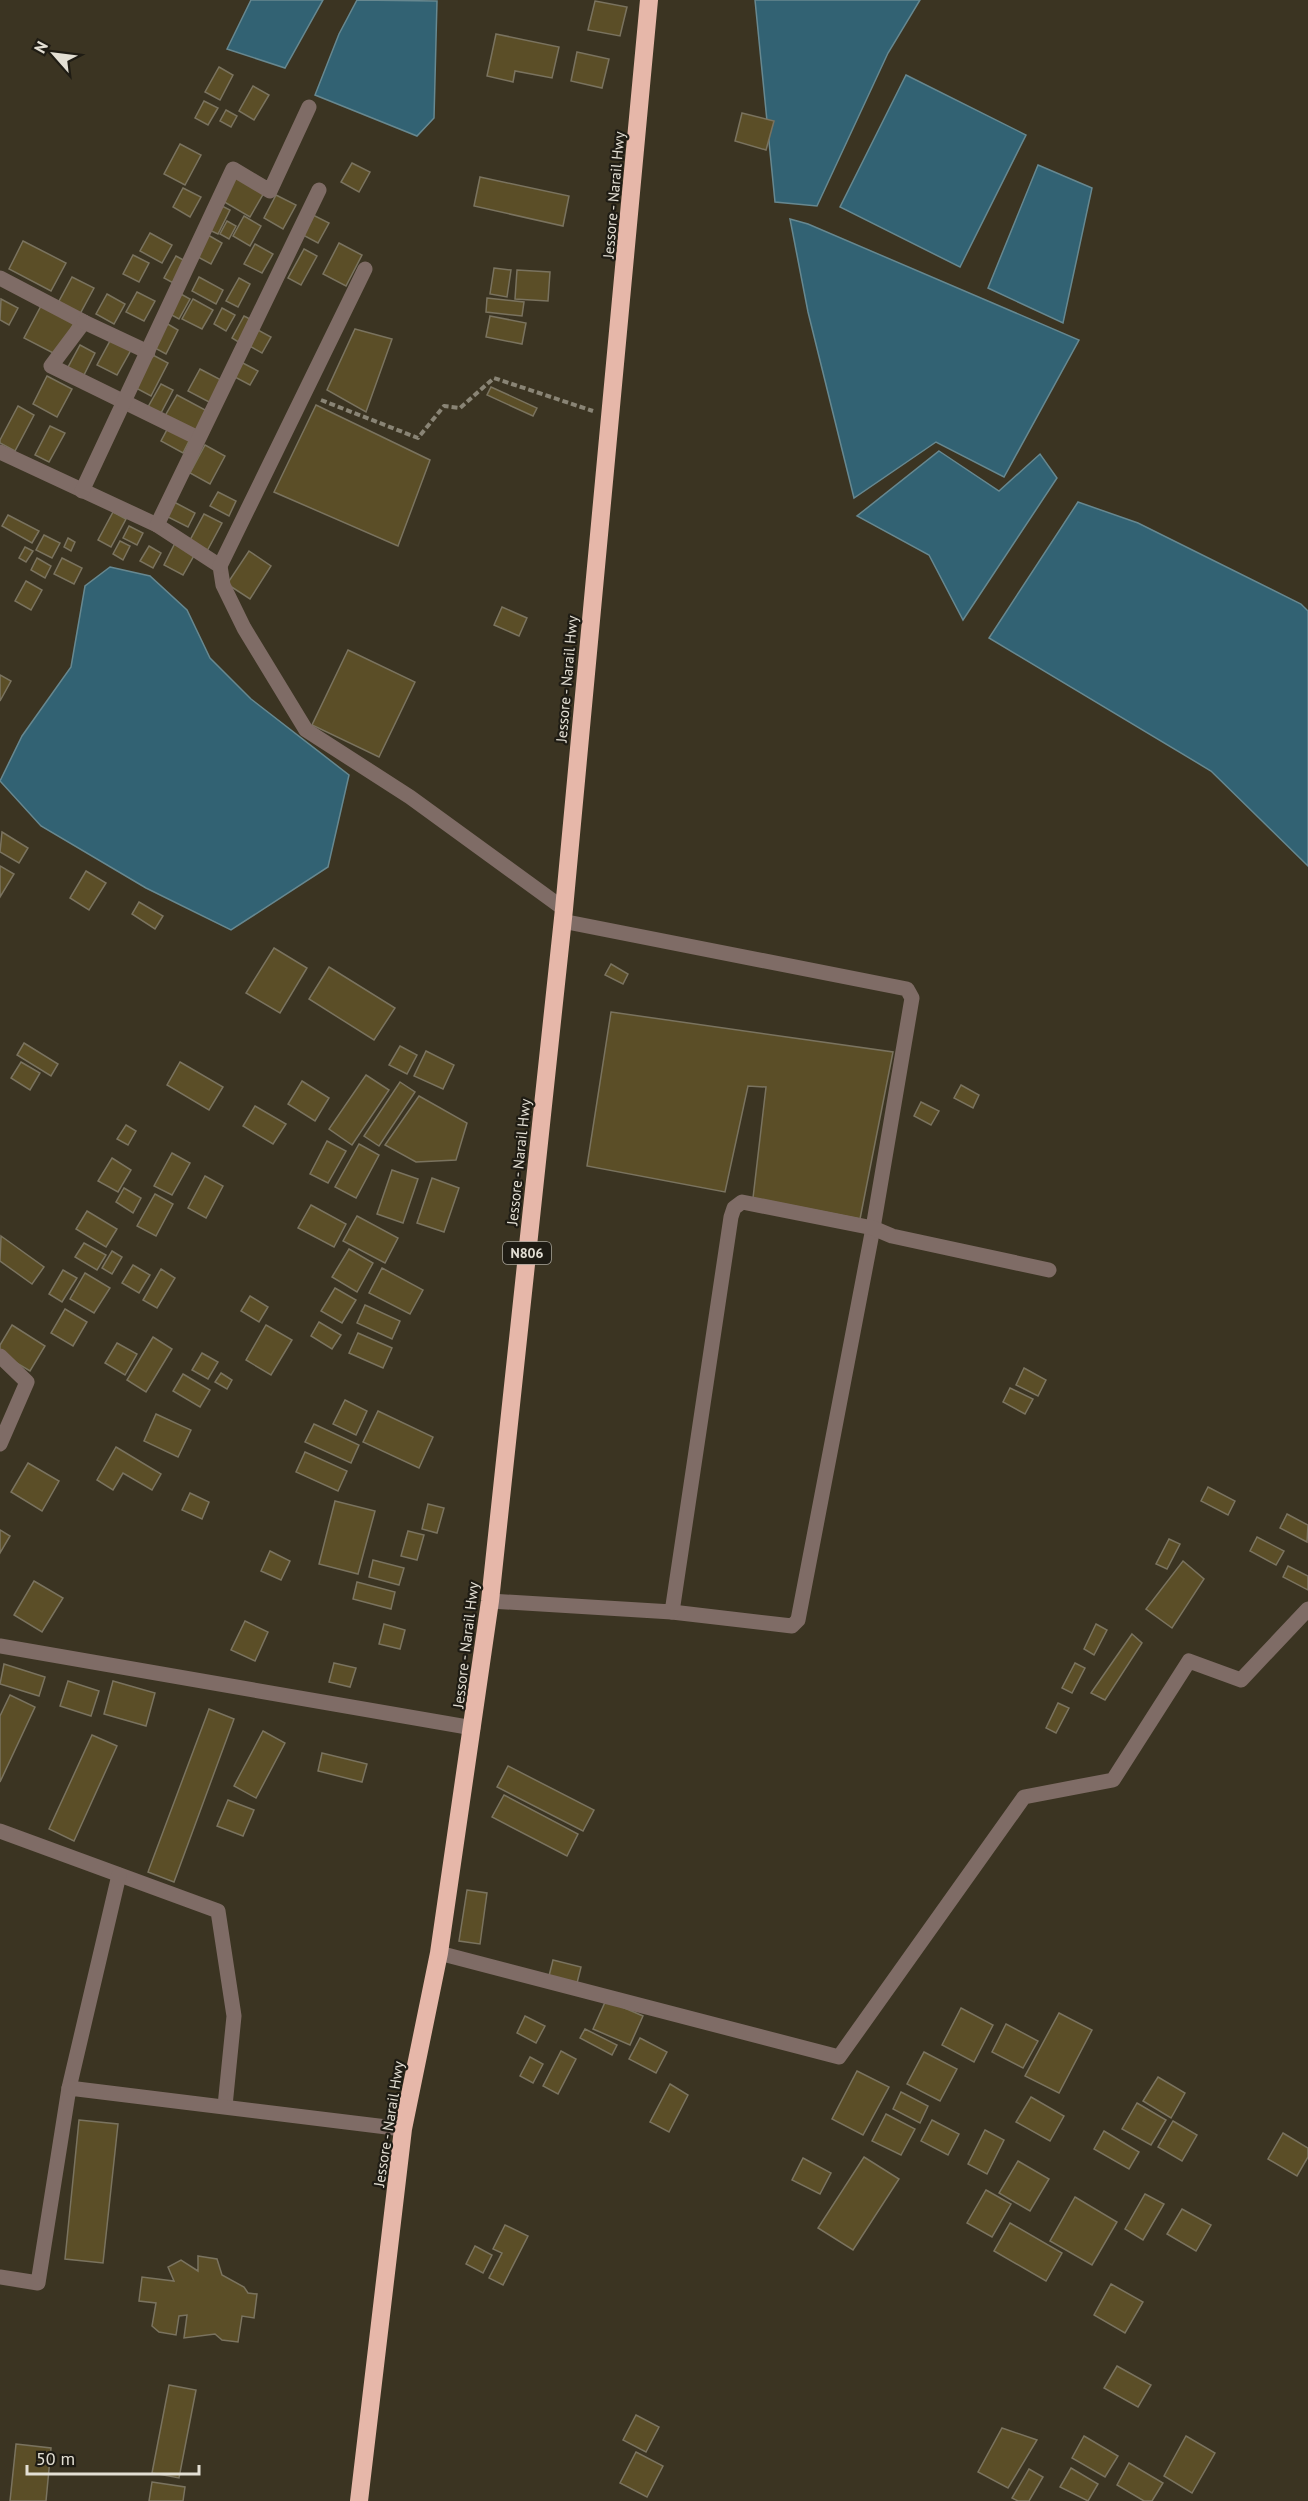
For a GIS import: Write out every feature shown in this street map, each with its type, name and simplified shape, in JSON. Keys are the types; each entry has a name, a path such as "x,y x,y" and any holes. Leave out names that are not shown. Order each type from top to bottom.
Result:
{"highway":[{"name":"Jessore - Narail Hwy","path":"359,2501 403,2129 439,1953 490,1601 563,915 649,0"}],"street":[{"path":"82,490 233,169 270,191 309,107"},
{"path":"156,525 320,190"},
{"path":"365,269 220,566 223,585 244,628 306,730 410,797 563,915 907,989 911,993 873,1228 796,1625 672,1612 490,1601"},
{"path":"0,278 148,352"},
{"path":"84,322 51,366 198,438"},
{"path":"0,452 156,525 220,566"},
{"path":"672,1612 734,1208 742,1202 873,1228 892,1236 1049,1270"},
{"path":"0,1356 27,1382 0,1444"},
{"path":"439,1953 839,2057 1024,1797 1113,1780 1189,1661 1241,1680 1308,1609"},
{"path":"0,1646 473,1728"},
{"path":"0,1831 218,1911 234,2016 225,2106"},
{"path":"0,2277 38,2283 69,2088 119,1875"},
{"path":"69,2088 403,2129"}],"path":[{"path":"304,392 367,420 418,438 444,406 460,408 494,378 610,417"}],"water":[{"path":"251,0 323,0 285,68 227,49"},
{"path":"357,0 437,1 434,118 417,136 315,95 339,34"},
{"path":"755,0 920,0 888,53 817,206 775,202"},
{"path":"906,75 1026,135 960,267 840,207"},
{"path":"1038,165 1092,188 1063,323 988,288"},
{"path":"790,219 808,224 1079,340 1004,477 936,442 854,498 808,312"},
{"path":"939,451 999,491 1040,454 1057,478 963,620 929,555 857,516"},
{"path":"1078,502 1138,523 1301,604 1308,611 1308,866 1211,771 989,638"},
{"path":"110,567 150,576 187,610 210,658 251,699 349,775 328,867 231,930 146,888 41,826 0,781 22,736 71,667 85,586"}],"building":[{"path":"595,1 627,7 620,36 588,30"},
{"path":"496,34 559,47 552,78 515,71 513,82 487,76"},
{"path":"577,52 609,59 602,88 571,81"},
{"path":"219,67 233,75 220,100 205,92"},
{"path":"253,86 269,95 254,120 239,111"},
{"path":"204,101 218,108 208,125 195,118"},
{"path":"226,110 237,116 231,127 220,121"},
{"path":"742,113 774,121 766,150 735,141"},
{"path":"180,144 201,155 185,185 164,174"},
{"path":"352,163 370,172 359,192 341,182"},
{"path":"236,174 265,191 250,217 221,200"},
{"path":"480,177 569,196 563,226 474,206"},
{"path":"183,188 201,197 190,217 173,207"},
{"path":"276,195 296,205 283,229 264,218"},
{"path":"220,205 230,210 218,234 207,229"},
{"path":"311,214 329,223 318,243 301,234"},
{"path":"244,216 261,226 250,246 233,236"},
{"path":"227,221 236,226 229,239 220,234"},
{"path":"150,233 172,245 162,263 140,251"},
{"path":"208,235 222,243 211,264 196,256"},
{"path":"23,241 66,263 51,291 9,269"},
{"path":"339,243 362,255 346,286 323,274"},
{"path":"255,244 273,254 262,273 244,264"},
{"path":"304,249 317,256 301,285 288,278"},
{"path":"133,255 149,263 139,282 123,274"},
{"path":"176,256 189,263 177,285 164,278"},
{"path":"494,268 511,270 507,297 490,294"},
{"path":"517,270 550,272 548,301 515,299"},
{"path":"72,277 94,288 80,314 58,303"},
{"path":"199,277 223,290 216,304 192,291"},
{"path":"239,278 250,284 238,307 226,301"},
{"path":"137,292 155,301 144,321 126,312"},
{"path":"179,293 190,299 179,319 168,313"},
{"path":"107,294 125,304 114,324 96,314"},
{"path":"487,298 524,302 522,316 486,312"},
{"path":"1,299 18,308 9,325 0,320"},
{"path":"193,299 213,310 202,329 182,319"},
{"path":"42,304 75,321 57,355 24,338"},
{"path":"222,308 235,315 226,331 214,324"},
{"path":"244,316 252,320 240,343 232,338"},
{"path":"490,316 526,323 522,344 486,337"},
{"path":"166,323 178,330 166,354 153,347"},
{"path":"254,328 271,337 262,353 246,344"},
{"path":"355,329 392,339 366,412 327,390"},
{"path":"111,339 131,350 117,375 97,365"},
{"path":"80,345 95,353 83,377 67,369"},
{"path":"151,354 168,363 151,396 134,387"},
{"path":"239,361 258,371 250,385 231,375"},
{"path":"200,369 223,381 211,403 188,391"},
{"path":"47,376 72,389 57,417 33,404"},
{"path":"161,384 173,390 161,413 148,407"},
{"path":"491,387 537,408 533,416 487,395"},
{"path":"177,395 209,412 198,433 165,416"},
{"path":"316,405 430,460 398,546 274,492"},
{"path":"18,406 34,415 15,451 0,443 0,440"},
{"path":"50,426 65,433 49,462 35,455"},
{"path":"169,426 191,437 183,453 161,441"},
{"path":"205,445 225,456 210,484 190,473"},
{"path":"218,492 236,501 229,516 210,506"},
{"path":"174,502 195,513 188,527 166,516"},
{"path":"113,512 126,519 111,547 98,540"},
{"path":"204,514 222,523 207,551 189,542"},
{"path":"8,515 39,531 32,543 2,526"},
{"path":"129,526 143,533 137,545 123,538"},
{"path":"44,535 60,543 52,558 36,550"},
{"path":"68,538 75,542 71,551 64,547"},
{"path":"120,541 130,546 123,560 113,554"},
{"path":"176,541 196,552 183,575 164,565"},
{"path":"149,546 161,553 153,568 140,561"},
{"path":"25,547 33,551 26,562 19,558"},
{"path":"249,551 271,566 250,599 227,584"},
{"path":"37,558 51,566 45,578 31,570"},
{"path":"62,558 82,568 74,584 54,574"},
{"path":"26,581 42,590 31,610 15,601"},
{"path":"502,607 527,618 519,636 494,625"},
{"path":"348,650 415,682 379,757 312,725"},
{"path":"0,675 11,681 0,701"},
{"path":"2,832 28,848 19,863 0,852"},
{"path":"0,866 14,874 0,897"},
{"path":"86,871 106,883 89,910 70,898"},
{"path":"139,902 163,916 155,929 132,914"},
{"path":"274,948 307,968 280,1013 246,993"},
{"path":"611,964 628,974 623,984 605,975"},
{"path":"329,967 395,1008 374,1040 309,999"},
{"path":"611,1012 893,1052 860,1219 753,1198 766,1087 748,1086 725,1192 587,1166"},
{"path":"24,1043 58,1064 51,1076 17,1055"},
{"path":"400,1046 417,1055 407,1074 389,1065"},
{"path":"426,1051 454,1065 443,1089 414,1076"},
{"path":"21,1062 40,1073 30,1090 11,1078"},
{"path":"180,1062 223,1087 209,1110 167,1085"},
{"path":"366,1075 389,1090 352,1145 329,1129"},
{"path":"302,1081 329,1098 315,1121 288,1104"},
{"path":"400,1082 415,1092 379,1146 364,1136"},
{"path":"961,1085 979,1095 973,1108 954,1098"},
{"path":"419,1096 467,1123 456,1160 416,1162 385,1145"},
{"path":"921,1102 939,1111 931,1125 914,1116"},
{"path":"255,1106 286,1124 273,1144 243,1126"},
{"path":"126,1125 136,1131 128,1145 117,1139"},
{"path":"327,1141 346,1151 328,1183 310,1174"},
{"path":"359,1144 379,1155 356,1198 335,1187"},
{"path":"172,1153 190,1163 172,1195 154,1186"},
{"path":"112,1158 131,1170 118,1192 98,1181"},
{"path":"392,1170 418,1179 403,1223 377,1214"},
{"path":"205,1176 223,1186 206,1218 188,1208"},
{"path":"432,1178 459,1188 444,1232 417,1223"},
{"path":"124,1188 141,1198 133,1213 116,1202"},
{"path":"155,1194 173,1204 156,1236 137,1226"},
{"path":"311,1205 346,1224 334,1247 298,1228"},
{"path":"87,1211 117,1229 106,1247 76,1229"},
{"path":"357,1216 398,1238 385,1263 343,1241"},
{"path":"1,1236 44,1267 32,1284 0,1261"},
{"path":"84,1243 106,1255 97,1270 75,1257"},
{"path":"349,1249 373,1263 357,1292 332,1277"},
{"path":"112,1251 122,1257 112,1274 102,1268"},
{"path":"133,1265 150,1275 139,1293 122,1283"},
{"path":"382,1268 423,1290 410,1314 369,1293"},
{"path":"161,1269 175,1278 157,1308 143,1300"},
{"path":"63,1270 77,1278 62,1302 49,1294"},
{"path":"85,1273 110,1288 94,1313 70,1299"},
{"path":"335,1288 356,1300 342,1323 321,1311"},
{"path":"250,1296 268,1307 259,1322 241,1311"},
{"path":"365,1305 400,1321 392,1339 357,1323"},
{"path":"65,1309 87,1322 73,1346 51,1333"},
{"path":"319,1322 341,1335 332,1349 311,1336"},
{"path":"12,1325 45,1346 30,1371 0,1353 0,1345"},
{"path":"266,1325 292,1340 271,1375 246,1360"},
{"path":"358,1333 392,1348 383,1368 349,1353"},
{"path":"153,1337 172,1349 146,1392 127,1380"},
{"path":"117,1343 137,1354 125,1375 105,1363"},
{"path":"202,1353 218,1362 208,1379 192,1370"},
{"path":"1024,1368 1046,1380 1038,1396 1016,1385"},
{"path":"221,1373 232,1380 227,1389 215,1382"},
{"path":"183,1374 210,1390 200,1407 173,1391"},
{"path":"1010,1388 1033,1399 1025,1414 1003,1402"},
{"path":"345,1400 367,1411 356,1435 333,1424"},
{"path":"378,1411 433,1437 419,1468 363,1442"},
{"path":"156,1414 191,1430 178,1457 144,1441"},
{"path":"314,1424 359,1445 351,1463 305,1442"},
{"path":"116,1447 161,1474 152,1490 123,1473 113,1490 97,1480"},
{"path":"305,1452 347,1471 338,1491 296,1472"},
{"path":"28,1463 59,1481 42,1511 11,1492"},
{"path":"1208,1487 1235,1501 1228,1515 1201,1501"},
{"path":"190,1493 209,1502 202,1519 182,1510"},
{"path":"335,1501 375,1511 358,1574 319,1564"},
{"path":"428,1504 444,1508 437,1533 422,1529"},
{"path":"1287,1514 1308,1525 1307,1542 1280,1528"},
{"path":"0,1530 10,1536 0,1553"},
{"path":"408,1531 424,1535 417,1560 401,1556"},
{"path":"1257,1537 1284,1551 1276,1565 1250,1551"},
{"path":"1169,1539 1180,1544 1167,1569 1156,1564"},
{"path":"270,1551 290,1561 281,1580 261,1571"},
{"path":"373,1560 404,1568 399,1585 369,1577"},
{"path":"1183,1561 1204,1579 1172,1628 1146,1609"},
{"path":"1288,1566 1308,1576 1308,1590 1283,1577"},
{"path":"34,1581 63,1598 42,1632 14,1615"},
{"path":"357,1582 395,1592 391,1609 353,1599"},
{"path":"245,1621 268,1632 255,1661 231,1650"},
{"path":"384,1624 405,1630 400,1649 379,1644"},
{"path":"1096,1624 1107,1630 1094,1655 1084,1649"},
{"path":"1132,1634 1142,1643 1105,1700 1091,1693"},
{"path":"334,1663 356,1668 350,1687 329,1682"},
{"path":"1075,1663 1085,1668 1072,1693 1062,1688"},
{"path":"4,1664 45,1677 39,1696 0,1684"},
{"path":"68,1681 99,1691 91,1716 60,1706"},
{"path":"113,1681 155,1693 146,1726 104,1714"},
{"path":"10,1695 35,1707 0,1782 0,1716"},
{"path":"1058,1703 1069,1708 1056,1733 1046,1728"},
{"path":"209,1709 234,1719 174,1882 148,1872"},
{"path":"263,1731 285,1743 256,1798 234,1786"},
{"path":"92,1735 117,1746 74,1841 49,1829"},
{"path":"322,1753 367,1764 362,1782 318,1771"},
{"path":"508,1766 594,1810 583,1831 497,1787"},
{"path":"504,1795 578,1834 567,1856 492,1817"},
{"path":"228,1800 254,1810 243,1836 217,1826"},
{"path":"467,1890 487,1893 480,1944 459,1941"},
{"path":"553,1960 581,1967 577,1983 549,1976"},
{"path":"606,2000 643,2016 630,2045 593,2029"},
{"path":"961,2008 993,2025 974,2062 942,2045"},
{"path":"1059,2013 1092,2030 1059,2093 1025,2076"},
{"path":"525,2016 545,2026 536,2043 517,2033"},
{"path":"1006,2024 1038,2041 1023,2068 992,2052"},
{"path":"585,2029 617,2045 612,2055 580,2038"},
{"path":"640,2038 667,2052 656,2073 629,2059"},
{"path":"561,2051 576,2059 558,2094 543,2086"},
{"path":"924,2052 957,2069 940,2101 907,2084"},
{"path":"530,2057 543,2064 533,2083 520,2076"},
{"path":"857,2071 889,2087 863,2135 832,2119"},
{"path":"1158,2077 1185,2093 1171,2118 1143,2101"},
{"path":"670,2084 688,2095 669,2132 650,2122"},
{"path":"901,2092 928,2106 920,2123 893,2109"},
{"path":"1031,2097 1064,2116 1050,2141 1016,2122"},
{"path":"1137,2103 1166,2120 1151,2145 1122,2129"},
{"path":"886,2114 915,2129 901,2155 872,2141"},
{"path":"79,2120 118,2124 103,2263 65,2259"},
{"path":"932,2120 959,2134 948,2155 921,2141"},
{"path":"1173,2121 1197,2135 1182,2161 1158,2147"},
{"path":"985,2130 1004,2140 987,2174 968,2164"},
{"path":"1104,2131 1139,2152 1129,2169 1094,2149"},
{"path":"1283,2133 1308,2148 1308,2157 1297,2176 1268,2159"},
{"path":"864,2157 899,2179 853,2250 818,2228"},
{"path":"803,2158 831,2173 820,2194 792,2180"},
{"path":"1018,2161 1049,2179 1030,2211 999,2193"},
{"path":"986,2190 1011,2204 992,2237 967,2223"},
{"path":"1145,2194 1164,2204 1143,2240 1125,2229"},
{"path":"1075,2197 1117,2222 1092,2265 1050,2241"},
{"path":"1182,2209 1211,2225 1196,2251 1167,2234"},
{"path":"1010,2223 1062,2253 1046,2281 994,2251"},
{"path":"505,2225 528,2236 503,2285 489,2278 502,2253 493,2249"},
{"path":"475,2246 492,2255 483,2273 466,2264"},
{"path":"198,2256 217,2259 222,2275 244,2287 248,2293 257,2294 254,2318 242,2316 238,2342 222,2340 215,2334 184,2338 187,2315 179,2316 176,2335 159,2332 152,2326 156,2303 139,2301 142,2277 174,2281 168,2267 181,2260 198,2271"},
{"path":"1111,2284 1143,2302 1125,2333 1094,2315"},
{"path":"1117,2366 1151,2385 1138,2407 1104,2388"},
{"path":"169,2385 196,2390 179,2478 152,2473"},
{"path":"636,2415 659,2427 646,2452 623,2440"},
{"path":"1002,2428 1037,2440 1008,2488 978,2472"},
{"path":"1084,2436 1118,2456 1105,2477 1072,2458"},
{"path":"1186,2436 1215,2453 1192,2493 1164,2476"},
{"path":"16,2444 51,2448 46,2501 10,2501"},
{"path":"636,2452 663,2466 647,2497 620,2483"},
{"path":"1129,2463 1163,2483 1152,2501 1144,2501 1117,2485"},
{"path":"1071,2468 1098,2484 1088,2501 1060,2487"},
{"path":"1029,2469 1043,2477 1029,2501 1018,2501 1012,2498"},
{"path":"152,2482 185,2487 183,2501 149,2501"}]}
